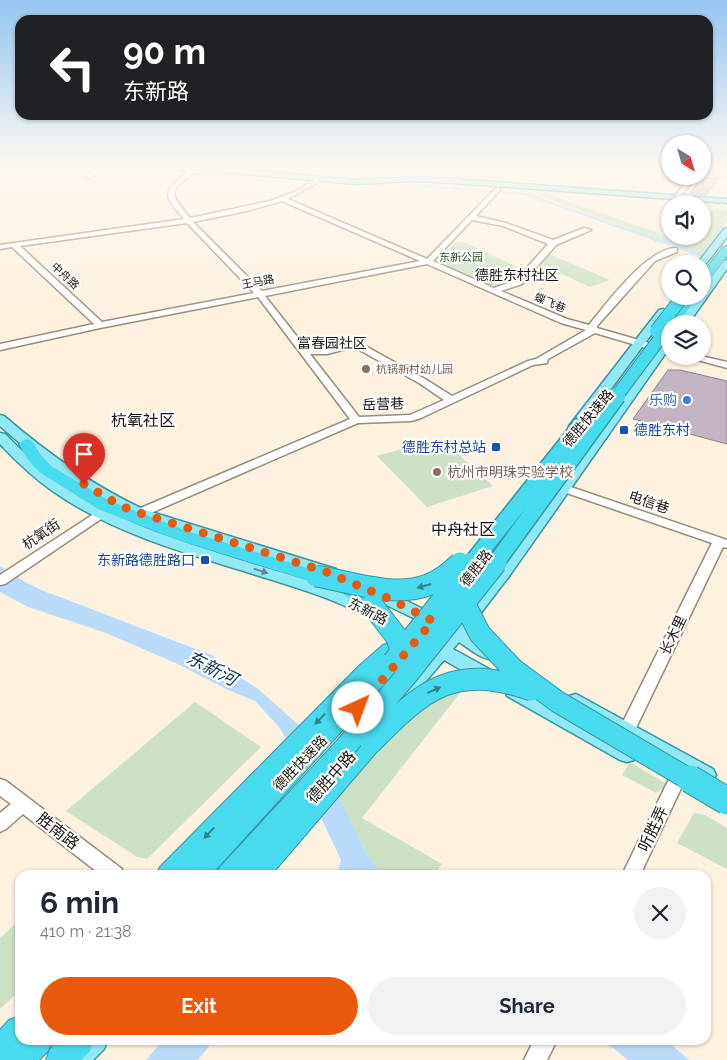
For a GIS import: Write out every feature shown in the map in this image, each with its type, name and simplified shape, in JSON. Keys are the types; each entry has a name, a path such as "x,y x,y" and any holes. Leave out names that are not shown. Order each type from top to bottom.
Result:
{"highway":[{"path":"711,255 727,238"},
{"path":"711,270 727,249"},
{"name":"德胜快速路","path":"199,870 334,728 393,662 567,442 611,391 676,305"},
{"name":"德胜快速路","path":"234,870 342,751 452,622 594,425 661,337"},
{"path":"316,576 339,579 384,590 415,588 443,579 475,547 551,452 567,442"},
{"path":"27,444 34,457 45,469 104,506 160,528 316,576 348,588 372,605 392,629 404,655 404,671 382,726 371,744"},
{"path":"475,547 465,586 464,603 474,624 489,646 513,669 558,702"},
{"path":"174,870 366,672 390,650 419,638"},
{"path":"258,870 371,744 419,697 447,684 467,680 505,681 531,689 558,702 727,801"},
{"path":"0,1052 15,1036"},
{"path":"18,1060 32,1045"}],"main road":[{"path":"709,255 727,231"},
{"path":"711,284 725,265"},
{"name":"德胜路","path":"433,621 488,554 571,433 669,305"},
{"name":"德胜路","path":"456,632 504,571 562,488 661,355"},
{"name":"东新路","path":"0,419 27,444 71,476 121,506 324,571 392,600 456,632 727,787"},
{"name":"东新路","path":"0,438 57,488 100,514 122,525 357,603 676,782 727,813"},
{"name":"德胜中路","path":"207,870 384,680 433,621"},
{"name":"德胜中路","path":"247,870 443,650 456,632"},
{"path":"30,1060 73,1047"}],"street":[{"path":"186,216 259,293 356,420"},
{"path":"0,247 212,216"},
{"name":"蝶飞巷","path":"323,216 564,321 639,343 661,346"},
{"path":"428,262 471,217 483,222 504,224 553,243"},
{"path":"493,291 519,282 553,243 588,230"},
{"name":"中舟路","path":"14,245 100,325"},
{"name":"岳营巷","path":"140,513 356,420 411,418 531,363 544,361 541,359 592,330 593,326 639,272 656,257 674,250"},
{"name":"王马路","path":"0,348 35,338 259,293 428,262"},
{"path":"304,351 327,351 355,344 422,381 451,400"},
{"path":"711,362 727,366"},
{"name":"电信巷","path":"562,488 723,542"},
{"name":"杭氧街","path":"0,582 100,514"},
{"name":"长木里","path":"627,730 723,542"},
{"name":"听胜弄","path":"633,870 676,782"},
{"name":"胜南路","path":"0,786 109,870"},
{"path":"0,824 23,804"}],"green space":[{"path":"597,216 612,216 661,234 661,240"},
{"path":"711,216 727,216 727,222 711,243"},
{"name":"东新公园","path":"456,242 464,242 519,268 511,280 494,286 436,262"},
{"path":"675,245 710,245 702,255"},
{"path":"549,254 610,280 590,287 542,265"},
{"path":"444,441 493,486 427,507 377,456 422,443 426,446"},
{"path":"464,688 362,818 442,864 438,870 380,870 367,854 338,795 411,714 425,703"},
{"path":"195,702 261,747 147,859 137,857 66,811"},
{"path":"630,762 668,785 656,793 622,775"},
{"path":"694,813 705,815 727,828 727,869 677,843"},
{"path":"15,924 15,995 0,1009 0,938"}],"water":[{"path":"0,574 27,590 52,594 214,656 225,668 257,688 302,728 288,742 279,727 255,701 226,689 180,665 106,633 28,607 0,592"},
{"path":"338,795 367,854 380,870 338,870 341,860 320,816"},
{"path":"159,1045 210,1045 198,1060 146,1060"},
{"path":"607,1045 672,1045 689,1060 628,1060"}],"building":[{"name":"乐购","path":"668,370 680,370 727,381 727,444 633,419"}],"waterway":[{"path":"590,216 727,264"},
{"name":"东新河","path":"0,569 24,585 45,595"}],"place":[{"name":"杭锅新村幼儿园","path":"366,369"},
{"name":"乐购","path":"687,400"},
{"name":"德胜东村","path":"624,430"},
{"name":"德胜东村总站","path":"496,447"},
{"name":"杭州市明珠实验学校","path":"437,472"},
{"name":"东新路德胜路口","path":"205,560"}],"district":[{"name":"德胜东村社区","path":"517,275"},
{"name":"富春园社区","path":"332,343"},
{"name":"杭氧社区","path":"143,420"},
{"name":"中舟社区","path":"463,529"}],"route":[{"path":"84,484 121,506 216,538 324,571 392,600 433,621 358,708"}]}
